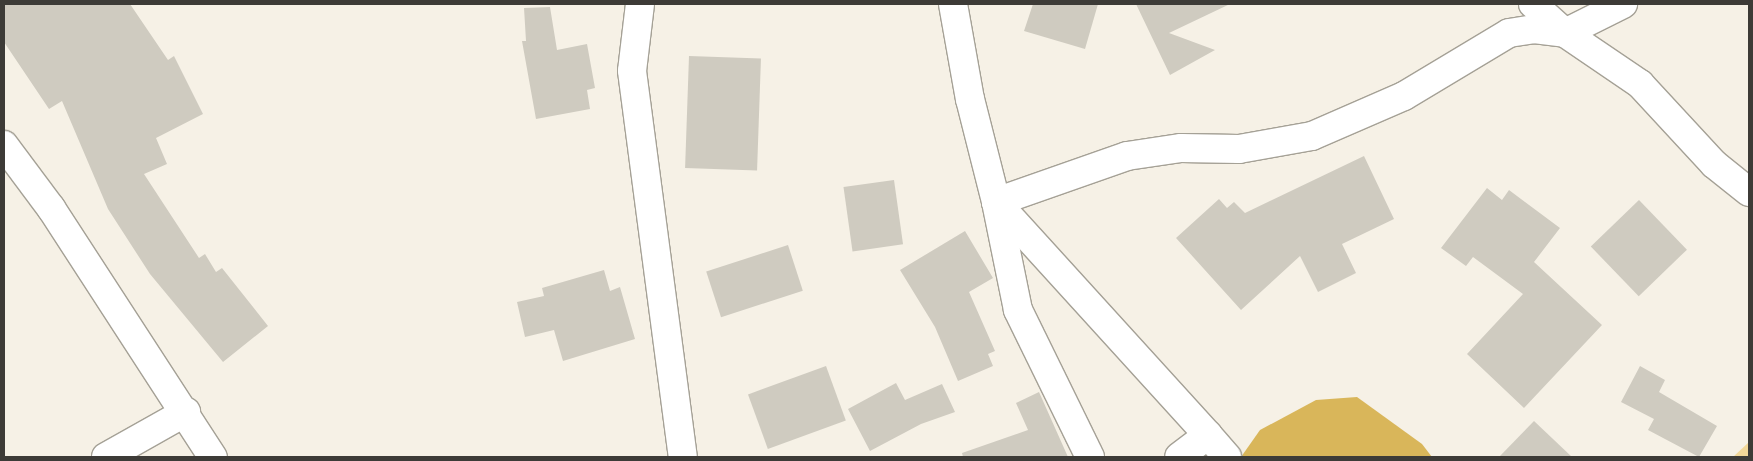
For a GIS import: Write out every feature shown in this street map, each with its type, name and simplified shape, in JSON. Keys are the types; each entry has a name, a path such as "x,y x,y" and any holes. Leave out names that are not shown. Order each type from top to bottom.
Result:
{"street":[{"path":"640,4 632,71 683,457"},
{"path":"953,4 970,99 996,202 1018,310 1090,457"},
{"path":"1533,4 1565,33 1640,84 1714,164 1749,192"},
{"path":"996,202 1126,156 1181,148 1239,149 1312,136 1404,96 1509,33 1534,29 1565,33 1623,4"},
{"path":"4,145 51,208 186,412 213,457"},
{"path":"996,202 1227,457"},
{"path":"106,457 186,412"},
{"path":"1179,457 1208,435"}],"shaded area":[{"path":"1357,397 1422,444 1432,457 1241,457 1260,430 1316,400"},
{"path":"1749,442 1749,457 1733,457"}],"building":[{"path":"4,4 130,4 168,60 174,56 203,114 156,138 167,164 144,174 199,258 205,254 216,272 222,268 268,326 223,362 150,274 108,209 62,101 49,109 4,42"},
{"path":"1033,4 1098,4 1085,49 1024,31"},
{"path":"1136,4 1230,4 1169,33 1215,50 1170,75"},
{"path":"550,7 557,50 587,44 595,88 587,90 590,109 536,119 522,41 526,41 524,8"},
{"path":"689,56 761,59 757,170 685,168"},
{"path":"1364,156 1394,219 1342,244 1356,273 1318,292 1300,256 1241,310 1176,238 1219,199 1227,208 1234,202 1245,213"},
{"path":"894,180 903,244 853,251 843,187"},
{"path":"1487,188 1502,200 1509,190 1560,228 1534,262 1602,325 1524,408 1467,354 1523,294 1473,257 1466,266 1441,248"},
{"path":"1639,200 1687,250 1639,296 1591,247"},
{"path":"965,231 993,278 969,292 995,351 988,354 993,366 958,381 935,327 900,270"},
{"path":"788,245 803,291 721,317 706,272"},
{"path":"604,270 610,291 620,287 635,339 563,361 554,330 525,337 517,302 544,296 542,288"},
{"path":"826,366 846,421 768,449 748,394"},
{"path":"1640,366 1665,380 1659,392 1717,426 1699,457 1648,430 1654,419 1621,402"},
{"path":"896,383 905,400 942,384 955,412 921,424 870,451 848,409"},
{"path":"1039,392 1068,457 963,457 962,453 1028,430 1016,403"},
{"path":"1534,421 1572,457 1499,457"}]}
